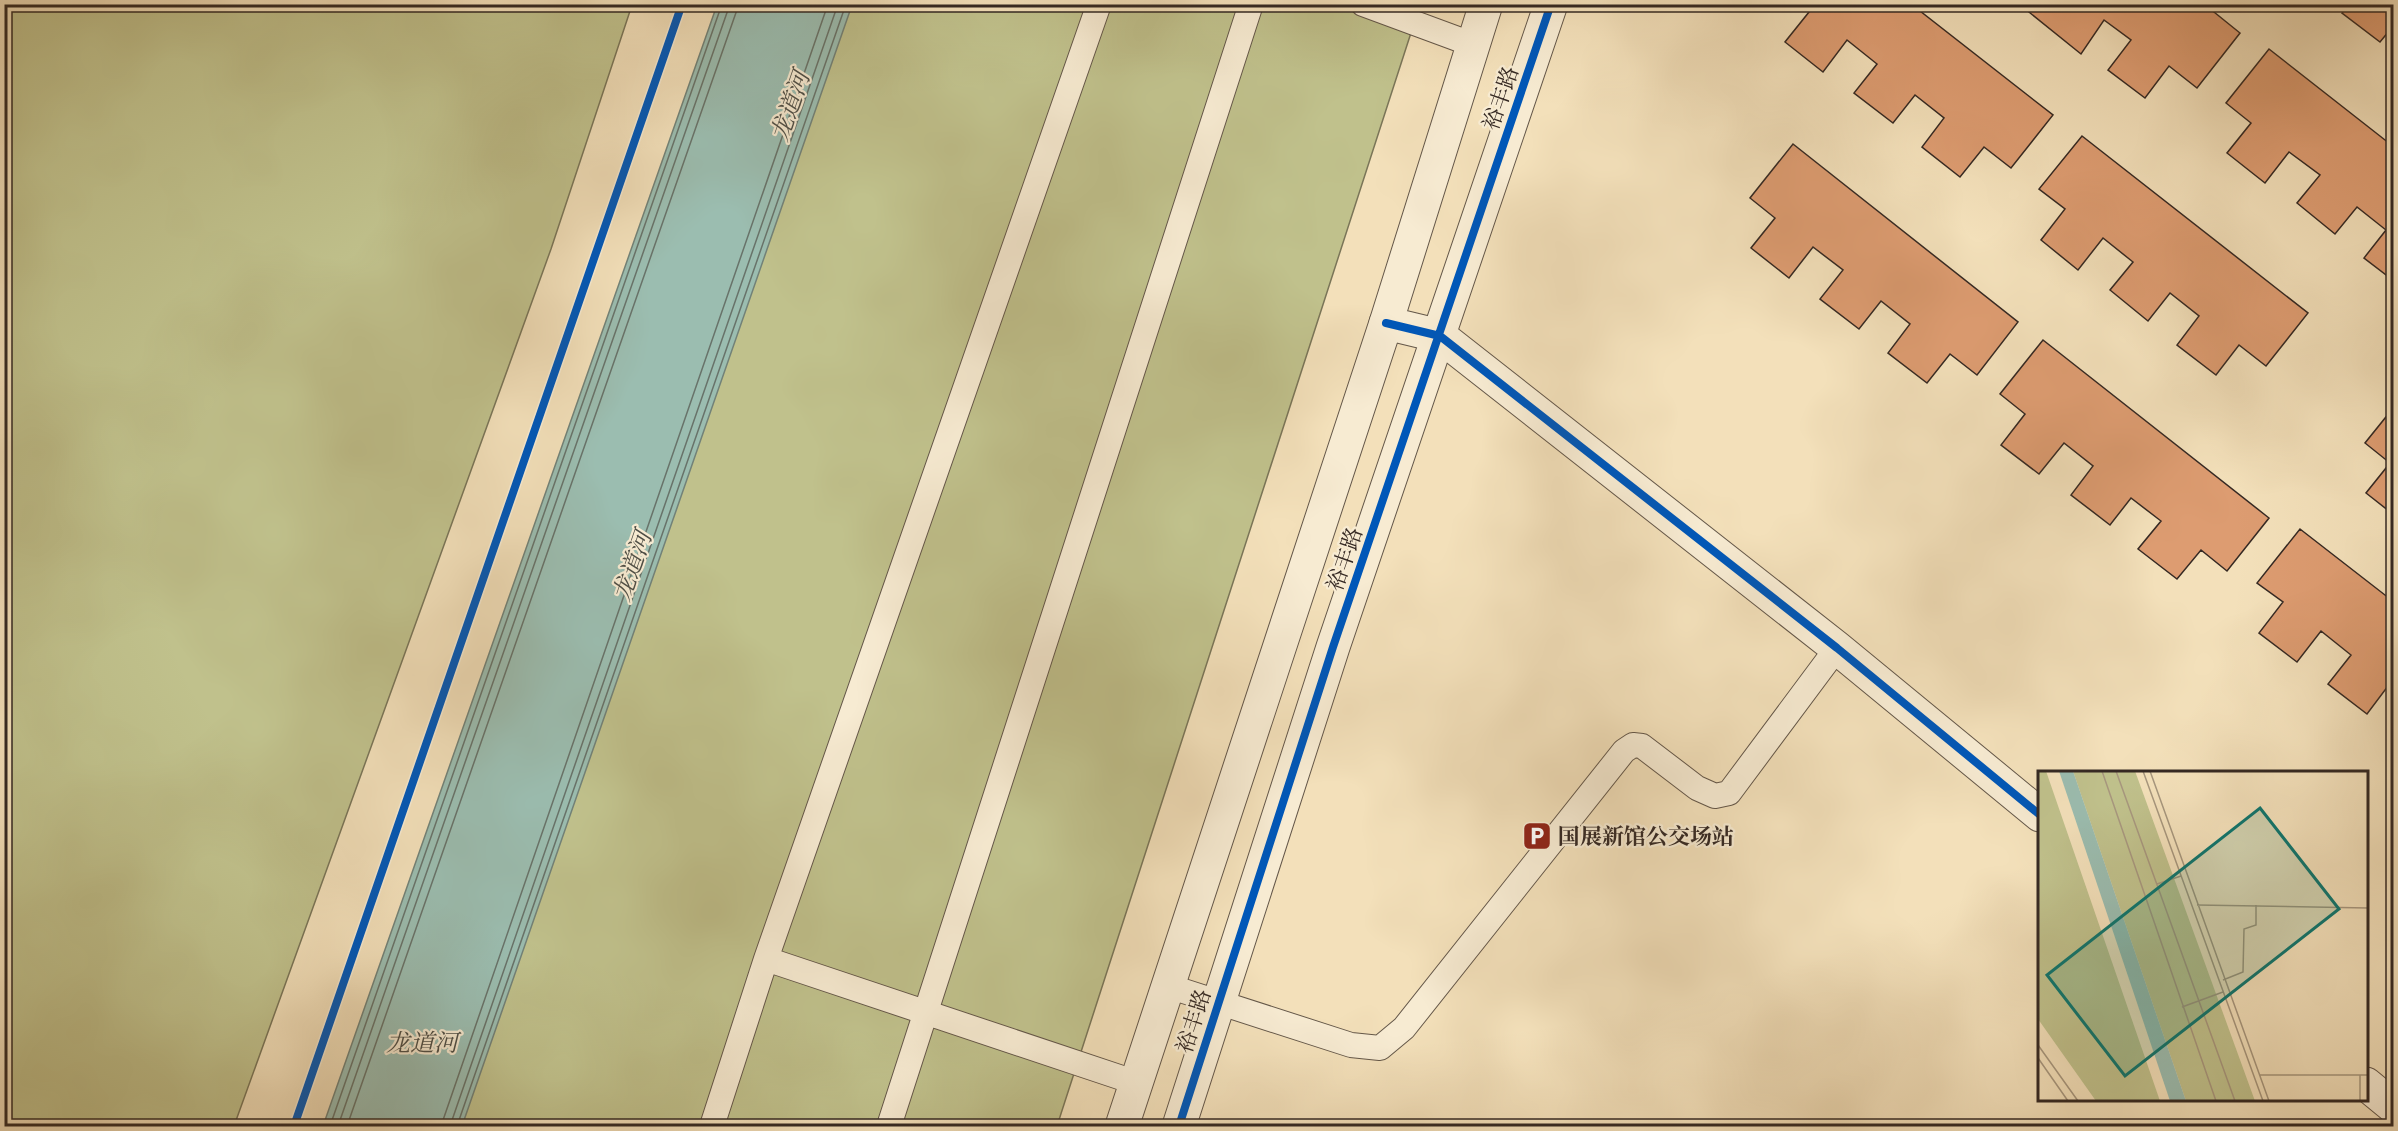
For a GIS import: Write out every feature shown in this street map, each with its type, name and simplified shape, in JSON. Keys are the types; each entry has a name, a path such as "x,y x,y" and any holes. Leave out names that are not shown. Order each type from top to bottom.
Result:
{"street":[{"name":"裕丰路","path":"1122,1126 1386,323 1486,4"},
{"name":"裕丰路","path":"1179,1126 1333,647 1551,4"},
{"path":"1386,323 1440,336 1837,648 2038,813"},
{"path":"2368,1085 2394,1107"}],"lane":[{"path":"711,1126 766,959 1099,4"},
{"path":"889,1126 1251,4"},
{"path":"1363,4 1474,45"},
{"path":"1168,986 1351,1045 1380,1048 1404,1028 1624,751 1633,745 1642,746 1697,788 1715,796 1729,793 1837,648"},
{"path":"766,959 1137,1083"}],"green space":[{"path":"5,4 632,5 551,249 234,1126 5,1126"},
{"path":"850,5 1420,5 1057,1126 461,1126"}],"water":[{"name":"龙道河","path":"717,5 852,5 462,1126 323,1126"}],"building":[{"path":"1800,4 1911,4 2053,115 2011,168 1984,147 1960,177 1922,147 1944,118 1915,95 1893,123 1854,93 1877,64 1847,40 1823,72 1785,42 1809,12"},
{"path":"2019,4 2204,4 2240,33 2197,88 2169,66 2145,98 2108,70 2131,40 2104,20 2081,54"},
{"path":"2349,4 2394,4 2394,25 2380,42 2342,13"},
{"path":"2269,49 2394,147 2394,281 2364,258 2386,230 2357,207 2335,234 2297,203 2320,175 2289,152 2265,183 2227,153 2251,123 2226,103"},
{"path":"2082,136 2308,313 2266,366 2239,345 2216,375 2177,345 2199,316 2170,293 2148,321 2110,290 2133,262 2103,238 2078,270 2041,240 2065,209 2039,189"},
{"path":"1793,144 2018,322 1977,375 1950,354 1927,383 1888,353 1910,324 1881,301 1859,329 1820,299 1843,270 1813,247 1789,278 1751,248 1775,218 1750,198"},
{"path":"2043,340 2269,518 2227,571 2201,550 2177,579 2138,549 2161,521 2131,498 2110,525 2071,495 2093,466 2064,443 2039,474 2001,445 2025,414 2000,394"},
{"path":"2394,407 2394,515 2366,493 2390,463 2365,443"},
{"path":"2300,529 2394,602 2394,690 2388,686 2367,714 2328,684 2351,655 2321,631 2297,662 2259,633 2283,602 2257,583"}],"cycle path":[{"path":"294,1126 682,4"},
{"path":"1179,1126 1333,647 1551,4"},
{"path":"1386,323 1440,336 1837,648 2038,813"}],"place":[{"name":"国展新馆公交场站","path":"1537,836"}]}
